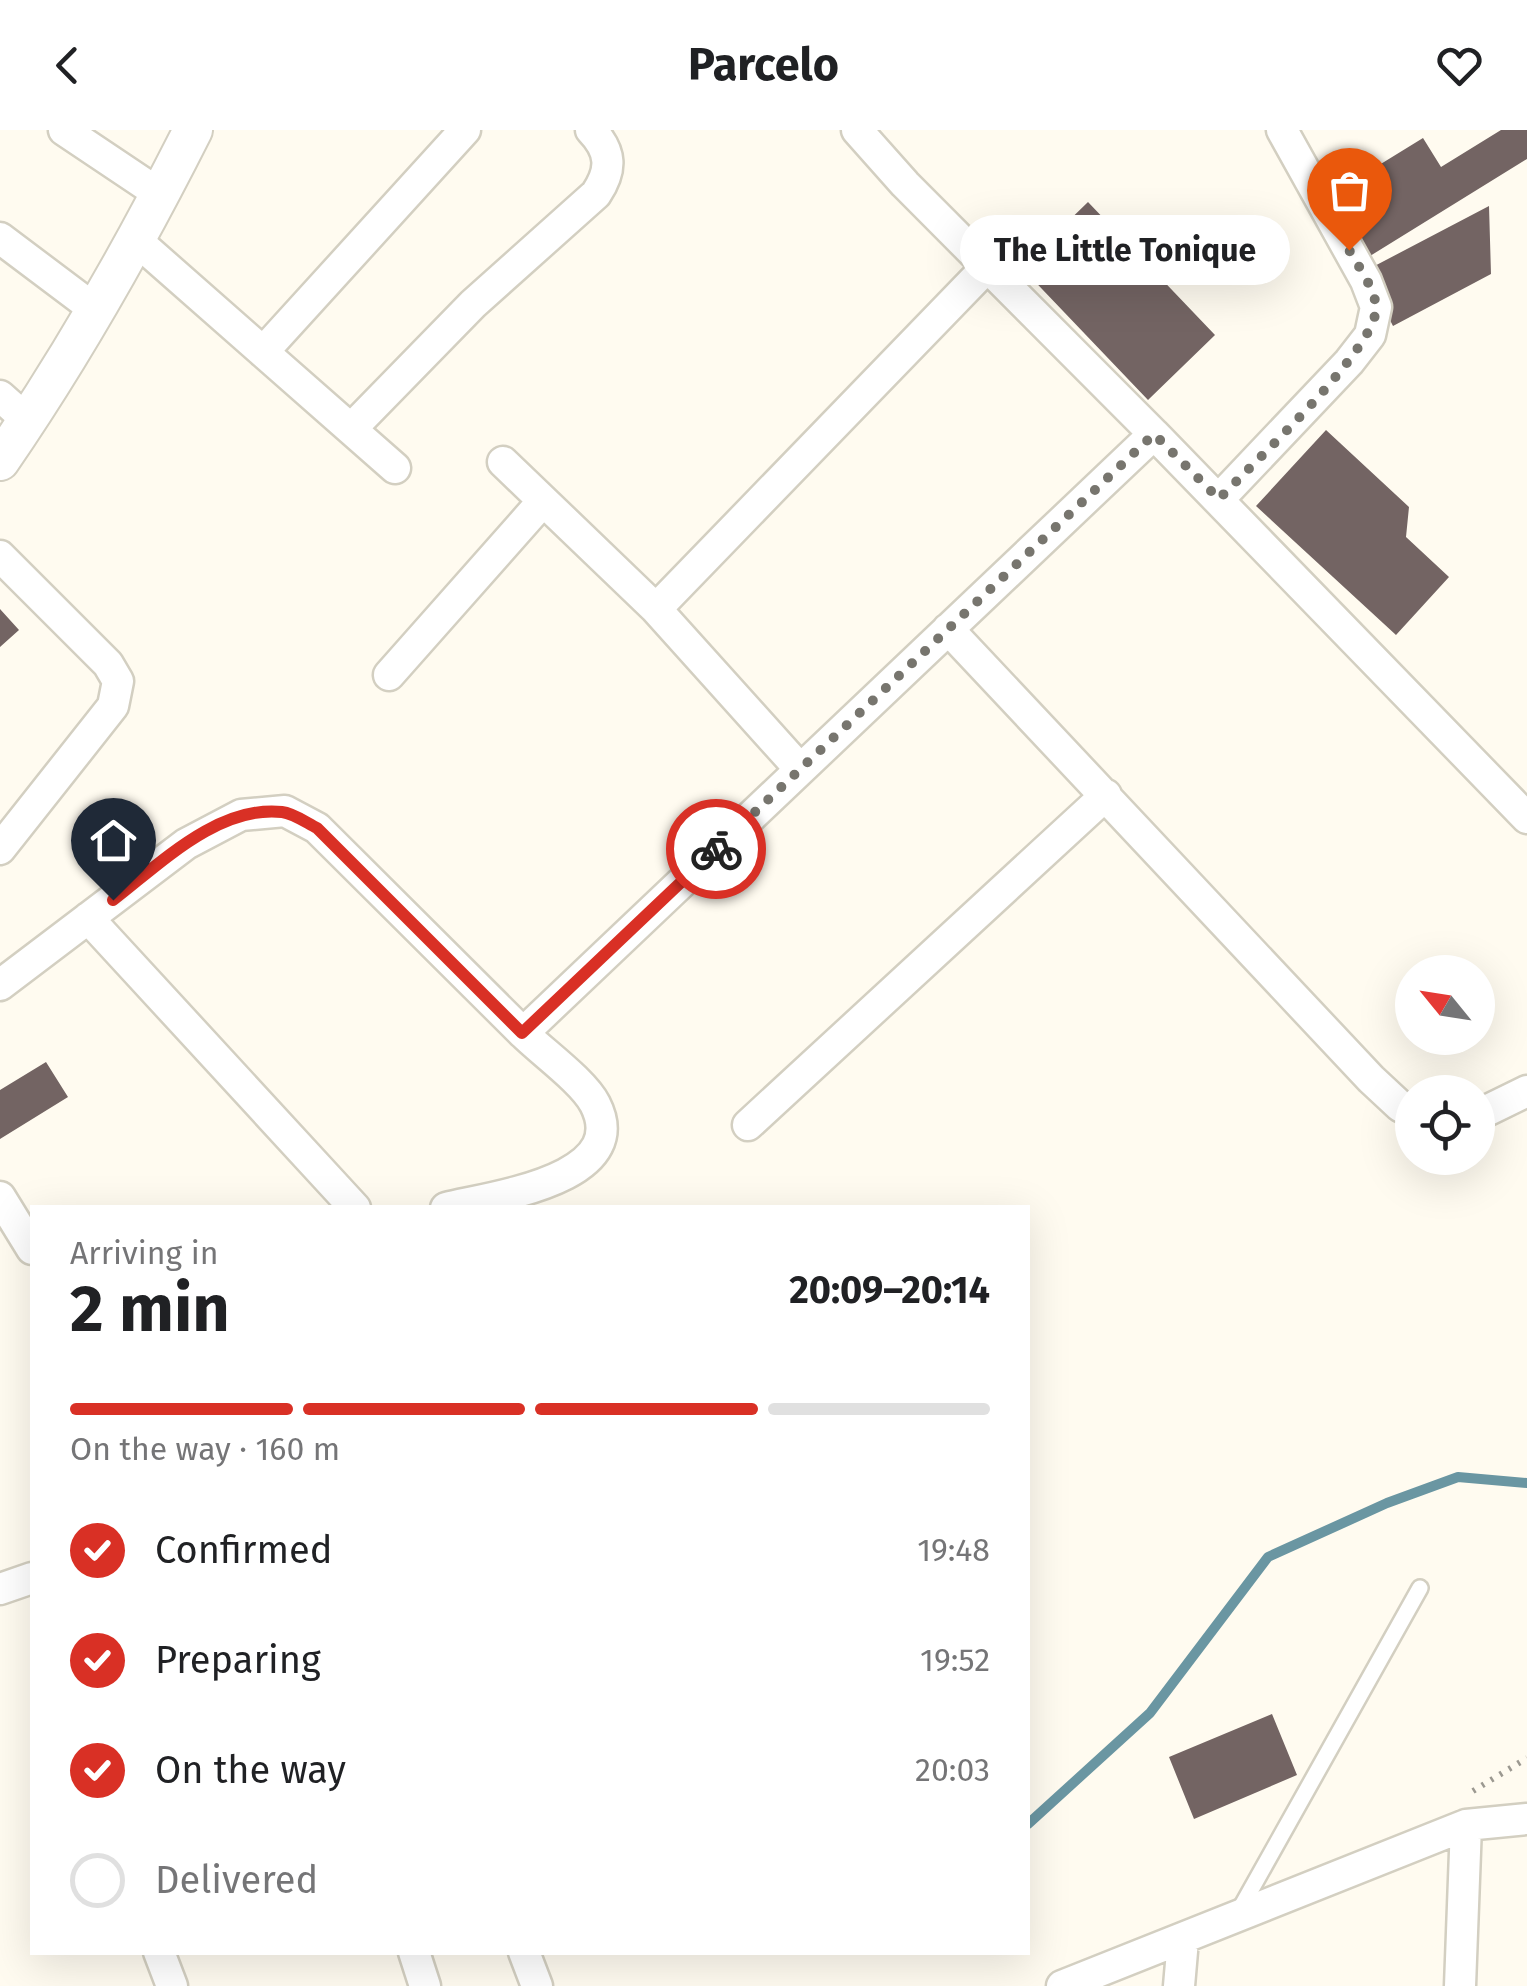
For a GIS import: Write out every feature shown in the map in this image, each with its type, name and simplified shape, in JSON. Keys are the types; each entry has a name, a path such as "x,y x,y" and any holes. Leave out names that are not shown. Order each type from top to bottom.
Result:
{"street":[{"path":"64,130 160,195"},
{"path":"0,462 14,409 97,311 193,130"},
{"path":"263,352 465,130"},
{"path":"351,429 473,304 596,194 608,176 608,152 592,130"},
{"path":"857,130 1527,818"},
{"path":"1219,499 1349,362 1370,334 1376,307 1366,281 1282,130"},
{"path":"0,238 97,311"},
{"path":"137,241 394,468"},
{"path":"656,609 987,267"},
{"path":"522,1033 1154,434"},
{"path":"503,462 656,609 800,769"},
{"path":"389,675 544,501"},
{"path":"0,556 108,664 118,681 112,706 0,848"},
{"path":"948,629 1395,1101"},
{"path":"748,1125 1106,794"},
{"path":"0,985 186,844 241,815 285,812 317,828 593,1100 602,1122 596,1147 564,1179 458,1205"},
{"path":"88,918 352,1205"},
{"path":"1495,1107 1527,1091"},
{"path":"0,1198 30,1246"},
{"path":"0,1589 30,1579"},
{"path":"1062,1986 1466,1826 1527,1819"},
{"path":"1460,1986 1466,1826"},
{"path":"1179,1986 1183,1940"},
{"path":"160,1955 172,1986"},
{"path":"415,1955 426,1986"},
{"path":"525,1955 536,1986"}],"lane":[{"path":"1234,1919 1420,1588"}],"building":[{"path":"1501,130 1527,130 1527,159 1370,256 1332,194 1423,138 1441,167"},
{"path":"1088,202 1215,335 1148,400 1021,267"},
{"path":"1489,206 1491,274 1393,326 1365,271"},
{"path":"1326,430 1409,507 1406,537 1449,577 1396,635 1256,506"},
{"path":"0,609 19,630 0,647"},
{"path":"46,1062 68,1097 0,1139 0,1090"},
{"path":"1272,1714 1297,1775 1194,1819 1169,1757"}],"waterway":[{"path":"1030,1822 1150,1713 1268,1557 1387,1503 1458,1477 1527,1483"}],"way so far":[{"path":"716,849 1154,434 1219,499 1349,362 1370,334 1376,307 1349,250"}],"place":[{"name":"The Little Tonique","path":"1349,250"}],"route":[{"path":"113,900 186,844 241,815 285,812 317,828 522,1033 716,849"}]}
